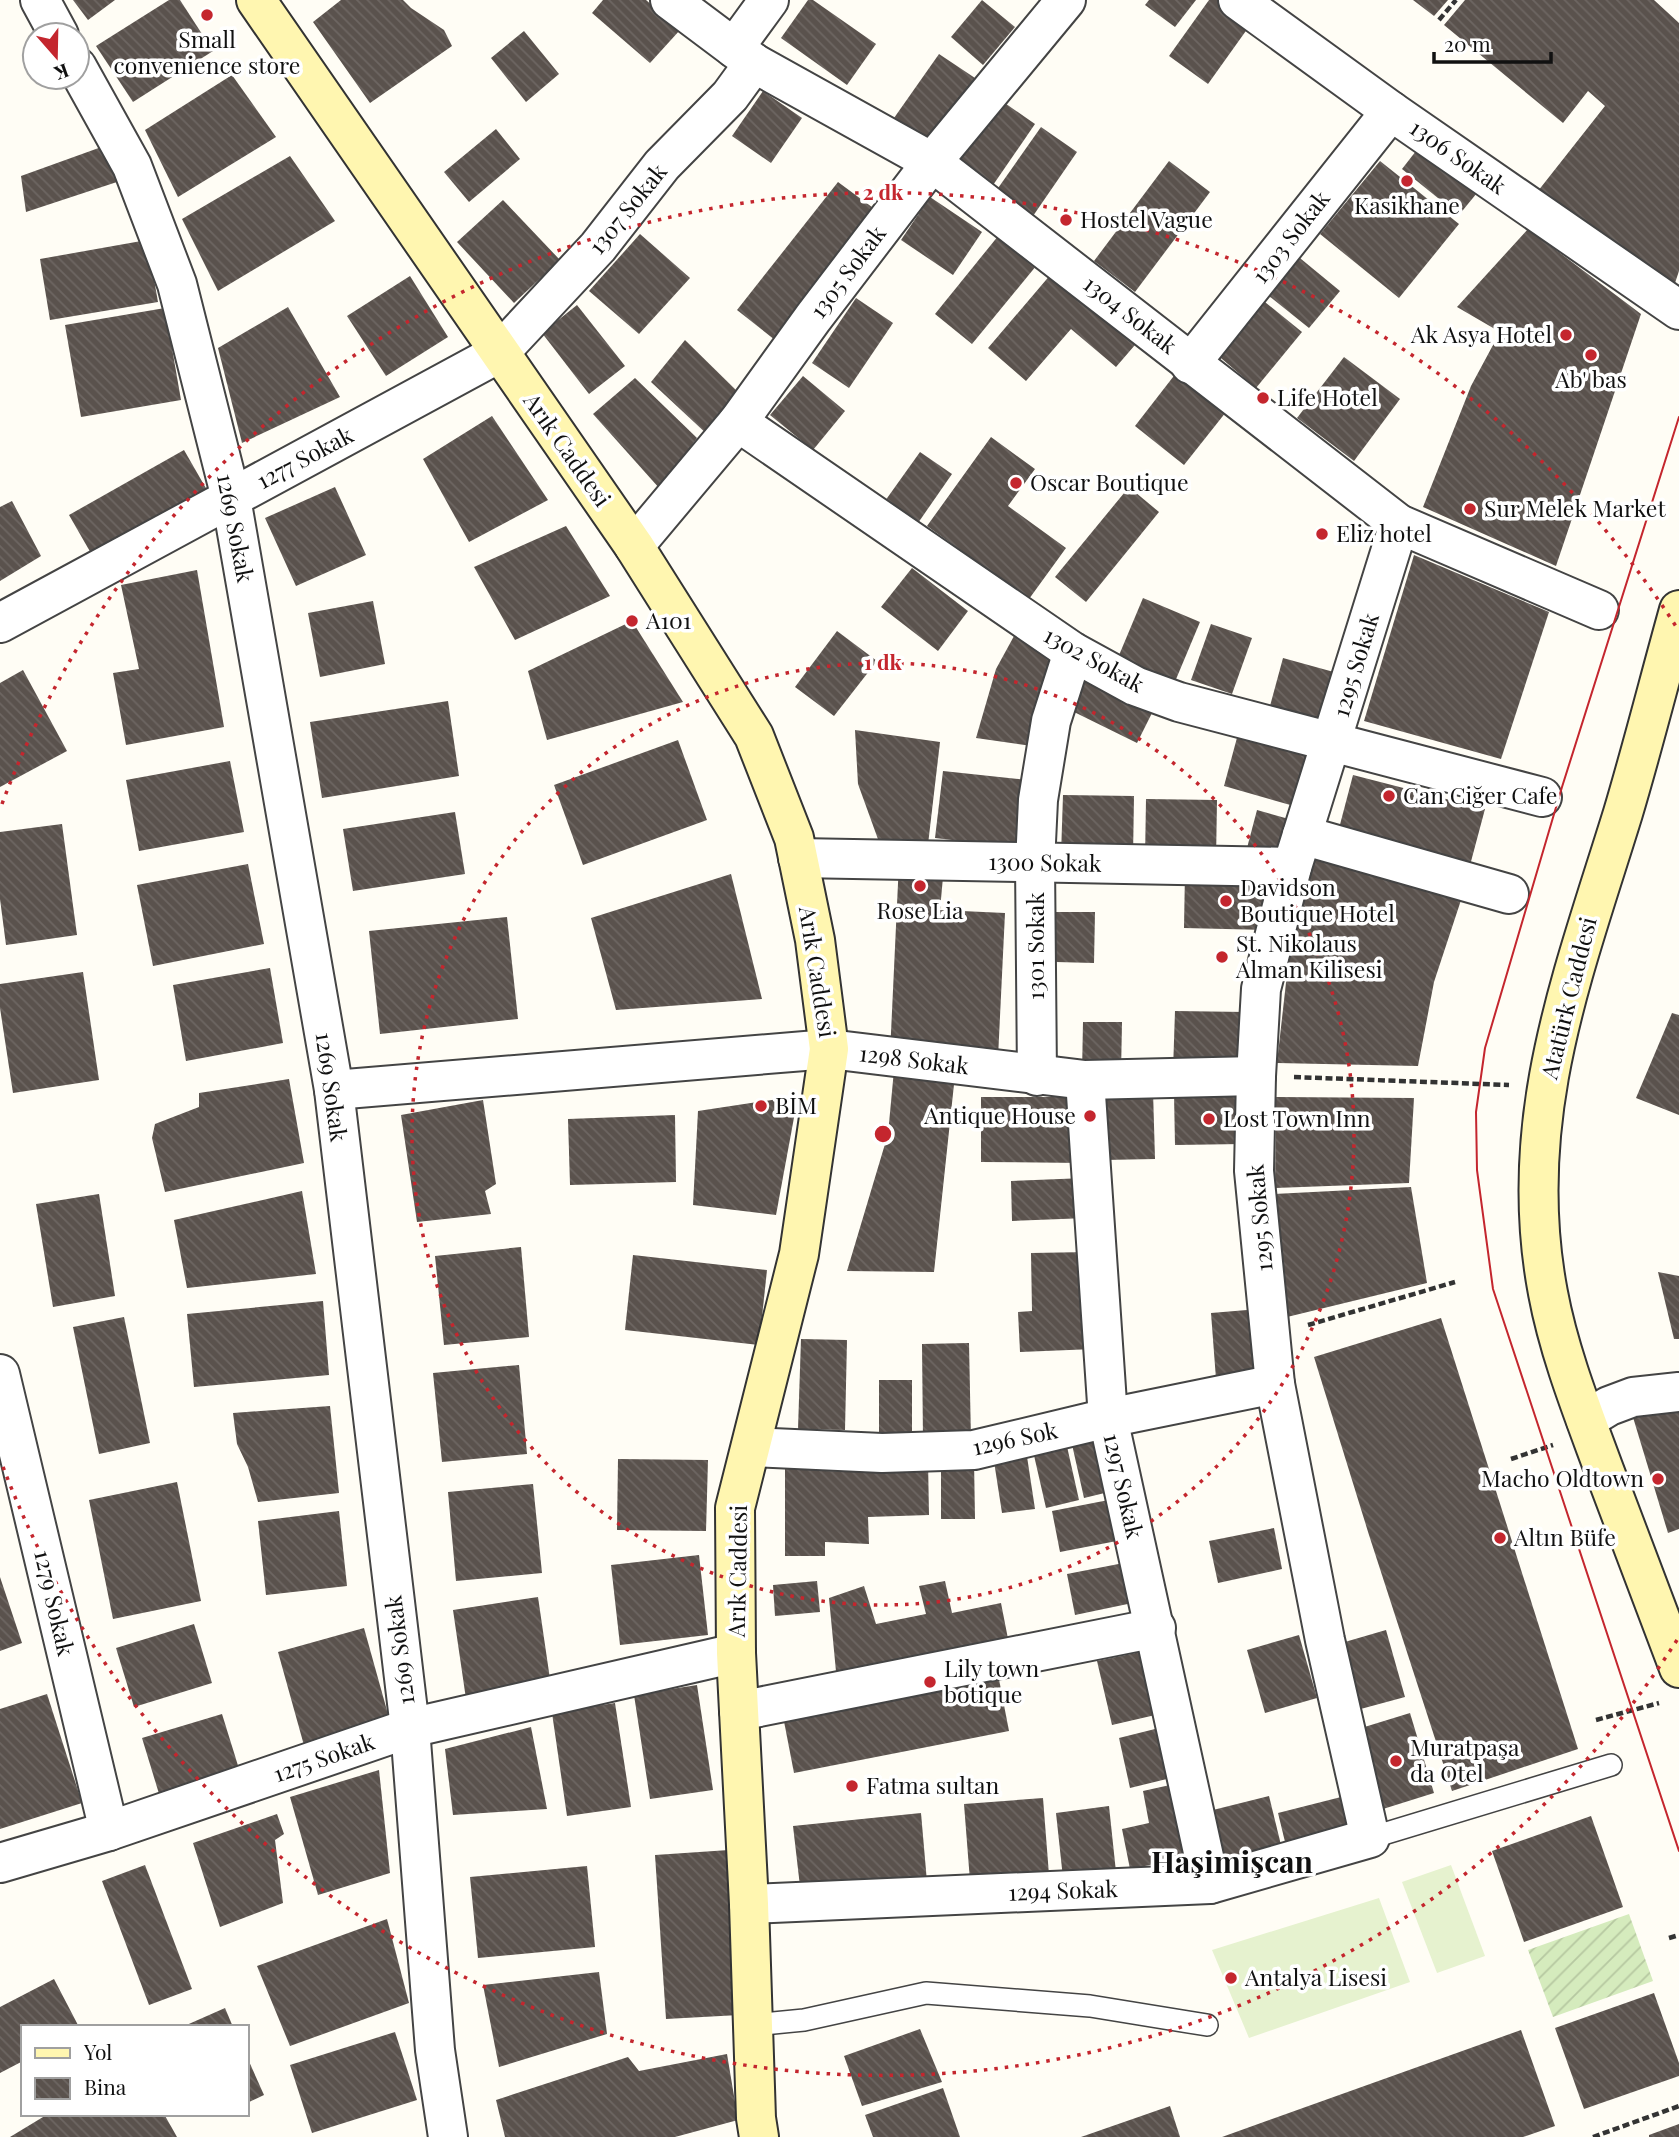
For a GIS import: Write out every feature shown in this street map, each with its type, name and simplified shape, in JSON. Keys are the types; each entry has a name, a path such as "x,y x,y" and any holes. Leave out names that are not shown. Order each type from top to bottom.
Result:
{"street":[{"path":"40,0 51,21"},
{"name":"Arık Caddesi","path":"256,0 634,546 754,736 794,838 814,940 829,1049 799,1254 735,1508 736,1653 759,2137"},
{"name":"1304 Sokak","path":"670,0 744,55 932,162 1399,524 1599,610"},
{"name":"1307 Sokak","path":"499,352 598,247 662,165 730,96 744,55 769,0"},
{"name":"1305 Sokak","path":"634,546 738,422 932,162 1066,0"},
{"name":"1306 Sokak","path":"1238,0 1391,111 1679,310"},
{"name":"1269 Sokak","path":"90,91 132,166 177,284 231,498 334,1090 410,1728 435,2050 448,2137"},
{"name":"1303 Sokak","path":"1190,364 1391,111"},
{"name":"1277 Sokak","path":"0,623 499,352"},
{"name":"1302 Sokak","path":"738,422 1073,652 1135,686 1179,702 1542,797"},
{"name":"1295 Sokak","path":"1370,1838 1325,1640 1275,1384 1254,1171 1256,1076 1261,989 1297,851 1399,524"},
{"name":"Atatürk Caddesi","path":"1679,610 1623,810 1572,971 1555,1036 1546,1086 1538,1161 1541,1242 1557,1333 1586,1420 1679,1668"},
{"name":"1301 Sokak","path":"1037,1076 1035,863 1038,800 1051,721 1073,652"},
{"name":"1300 Sokak","path":"798,858 1035,863 1297,851 1406,865 1509,894"},
{"name":"1298 Sokak","path":"334,1090 829,1049 1085,1080 1256,1076"},
{"name":"1297 Sokak","path":"1085,1080 1108,1418 1210,1884"},
{"name":"1279 Sokak","path":"0,1374 109,1831"},
{"name":"1296 Sok","path":"751,1447 882,1453 974,1450 1108,1418 1275,1384"},
{"path":"1586,1420 1609,1406 1633,1397 1679,1392"},
{"path":"739,1711 1156,1628"},
{"name":"1275 Sokak","path":"0,1863 109,1831 410,1728 736,1653"},
{"name":"1294 Sokak","path":"749,1904 1210,1884 1370,1838"}],"lane":[{"name":"1294 Sokak","path":"1370,1838 1611,1765"},
{"path":"753,2025 804,2020 926,1993 1090,2007 1207,2025"}],"path":[{"path":"1439,20 1456,0"},
{"path":"1256,1076 1515,1085"},
{"path":"1270,1336 1455,1282"},
{"path":"1511,1459 1544,1448"},
{"path":"1596,1720 1661,1702"},
{"path":"1669,1938 1679,1935"},
{"path":"1593,2137 1679,2106"}],"green space":[{"path":"1451,1865 1485,1956 1437,1973 1402,1882"},
{"path":"1379,1898 1410,1982 1249,2038 1212,1950"},
{"path":"1629,1914 1653,1981 1553,2017 1528,1950"}],"building":[{"path":"73,0 115,0 88,20"},
{"path":"169,0 180,0 213,51 133,102 96,46"},
{"path":"341,0 403,0 444,30 452,46 370,103 313,22"},
{"path":"603,0 646,0 680,30 650,63 592,13"},
{"path":"808,0 813,0 876,44 847,85 781,38"},
{"path":"982,0 1015,27 983,65 951,37"},
{"path":"1149,0 1196,0 1175,27 1145,5"},
{"path":"1209,0 1223,0 1253,21 1208,84 1169,56"},
{"path":"1413,0 1448,0 1434,16"},
{"path":"1465,0 1654,0 1679,23 1679,271 1675,283 1538,191 1605,106 1588,91 1563,123 1444,25"},
{"path":"524,31 559,74 526,102 491,58"},
{"path":"939,54 975,78 931,143 894,118"},
{"path":"232,75 276,137 178,197 145,130"},
{"path":"763,91 802,118 771,163 732,136"},
{"path":"999,99 1035,124 991,188 955,163"},
{"path":"1041,127 1077,152 1033,216 996,191"},
{"path":"496,129 520,159 469,202 444,172"},
{"path":"1423,142 1481,188 1459,215 1402,169"},
{"path":"107,145 126,179 26,212 21,176"},
{"path":"290,156 335,221 218,291 182,219"},
{"path":"1169,161 1210,192 1135,292 1094,261"},
{"path":"1380,161 1459,224 1399,298 1320,234"},
{"path":"838,182 880,213 780,344 737,310"},
{"path":"930,197 982,232 953,275 901,240"},
{"path":"503,200 560,260 514,303 457,242"},
{"path":"1528,229 1641,314 1556,566 1423,507 1471,386 1500,332 1457,307"},
{"path":"1003,230 1041,260 972,344 935,314"},
{"path":"640,234 690,278 639,334 589,291"},
{"path":"147,240 158,302 50,320 40,259"},
{"path":"1295,254 1340,291 1309,328 1264,292"},
{"path":"1057,267 1141,338 1116,367 1071,329 1026,381 988,348"},
{"path":"410,276 448,337 386,376 347,316"},
{"path":"856,298 893,323 849,388 812,363"},
{"path":"1260,298 1302,332 1256,388 1215,353"},
{"path":"577,305 625,366 589,394 542,333"},
{"path":"288,307 340,397 242,443 218,348"},
{"path":"165,308 181,400 81,417 65,325"},
{"path":"685,340 738,392 709,436 651,382"},
{"path":"1344,357 1400,399 1354,461 1297,418"},
{"path":"1180,368 1230,407 1184,465 1135,426"},
{"path":"803,376 845,411 813,450 770,415"},
{"path":"635,378 697,438 660,489 593,414"},
{"path":"492,416 548,500 469,542 423,459"},
{"path":"991,437 1035,469 1008,506 1066,548 1029,599 927,526"},
{"path":"184,450 211,497 96,562 69,515"},
{"path":"920,452 952,474 918,523 885,501"},
{"path":"335,487 366,555 296,586 265,518"},
{"path":"1129,487 1159,512 1086,602 1055,577"},
{"path":"12,501 41,556 0,581 0,507"},
{"path":"566,526 610,596 515,640 474,567"},
{"path":"1414,555 1549,612 1501,759 1364,721"},
{"path":"912,568 968,611 938,651 881,607"},
{"path":"197,570 224,727 126,745 113,673 139,669 121,585"},
{"path":"1143,598 1200,622 1174,684 1117,660"},
{"path":"373,601 385,664 320,677 308,613"},
{"path":"632,621 683,702 547,740 528,671"},
{"path":"1211,624 1252,638 1232,694 1191,680"},
{"path":"1019,627 1065,654 1032,746 976,738 996,669"},
{"path":"837,631 877,661 834,716 795,687"},
{"path":"1283,658 1341,674 1324,733 1267,717"},
{"path":"23,670 67,751 0,787 0,683"},
{"path":"1086,678 1153,711 1137,743 1070,710"},
{"path":"448,701 459,776 322,798 310,722"},
{"path":"855,730 940,742 927,853 883,853 858,784"},
{"path":"1238,734 1316,755 1301,808 1224,786"},
{"path":"678,740 707,820 583,865 554,785"},
{"path":"230,761 244,832 139,851 126,780"},
{"path":"943,771 1028,780 1021,848 935,838"},
{"path":"1353,775 1485,809 1469,869 1337,836"},
{"path":"1063,795 1134,796 1133,857 1061,855"},
{"path":"1146,799 1217,800 1216,861 1145,859"},
{"path":"1257,810 1296,821 1286,858 1247,848"},
{"path":"455,812 465,874 353,891 343,829"},
{"path":"62,824 77,935 6,945 0,899 0,832"},
{"path":"1314,854 1465,888 1434,982 1418,1066 1277,1063 1289,956"},
{"path":"899,862 944,866 940,910 1005,913 998,1058 890,1054"},
{"path":"248,864 264,944 153,966 137,885"},
{"name":"Davidson Boutique Hotel","path":"1185,871 1270,874 1267,930 1184,928"},
{"path":"731,874 762,999 616,1010 591,918"},
{"path":"1056,912 1095,912 1094,963 1056,962"},
{"path":"507,917 518,1019 380,1034 369,931"},
{"path":"270,968 283,1043 186,1061 173,985"},
{"path":"83,972 99,1080 13,1093 0,1008 0,984"},
{"path":"1175,1011 1246,1012 1244,1072 1173,1071"},
{"path":"1672,1013 1679,1015 1679,1115 1636,1098"},
{"path":"1083,1022 1122,1022 1121,1073 1082,1073"},
{"path":"894,1070 955,1075 934,1272 847,1271 888,1134"},
{"path":"289,1079 304,1163 165,1192 152,1138 155,1124 199,1107 199,1093"},
{"path":"1153,1091 1155,1159 1104,1160 1103,1092"},
{"name":"Lost Town Inn","path":"1174,1094 1243,1094 1243,1144 1175,1145"},
{"path":"798,1096 776,1215 693,1205 698,1111"},
{"path":"981,1097 1082,1097 1082,1163 981,1162"},
{"path":"1276,1097 1414,1098 1409,1183 1275,1188"},
{"path":"483,1100 496,1184 485,1191 491,1214 417,1222 401,1115"},
{"path":"675,1115 676,1182 570,1185 568,1119"},
{"path":"1085,1178 1087,1218 1012,1221 1011,1181"},
{"path":"1411,1187 1427,1283 1287,1317 1274,1194"},
{"path":"302,1191 316,1274 187,1288 174,1220"},
{"path":"99,1194 115,1296 53,1307 36,1204"},
{"path":"521,1247 529,1337 444,1345 435,1256"},
{"path":"1089,1252 1094,1349 1020,1352 1018,1312 1032,1311 1031,1253"},
{"path":"633,1255 767,1270 759,1345 625,1330"},
{"path":"1658,1272 1679,1276 1679,1339 1674,1339"},
{"path":"323,1301 329,1375 194,1387 187,1314"},
{"path":"1259,1309 1264,1376 1216,1379 1211,1313"},
{"path":"124,1317 150,1443 99,1454 73,1327"},
{"path":"1441,1318 1578,1749 1452,1791 1314,1357"},
{"path":"801,1339 847,1340 845,1430 798,1429"},
{"path":"969,1343 971,1440 923,1441 922,1344"},
{"path":"519,1365 527,1454 442,1462 433,1373"},
{"path":"879,1380 912,1380 912,1443 879,1443"},
{"path":"1679,1399 1679,1529 1668,1533 1632,1414"},
{"path":"330,1406 339,1493 258,1502 248,1467 237,1444 233,1413"},
{"path":"1103,1433 1117,1490 1084,1498 1071,1440"},
{"path":"1066,1442 1079,1500 1046,1508 1033,1451"},
{"path":"1026,1450 1035,1509 1002,1513 993,1455"},
{"path":"618,1459 708,1460 706,1531 617,1530"},
{"path":"928,1460 929,1515 868,1517 869,1544 825,1542 825,1556 785,1556 785,1463 825,1463 825,1471 867,1472 867,1461"},
{"path":"974,1460 975,1519 941,1519 941,1461"},
{"path":"177,1482 201,1601 113,1619 89,1500"},
{"path":"533,1484 542,1573 456,1581 448,1492"},
{"path":"1119,1498 1127,1539 1060,1552 1052,1511"},
{"path":"339,1511 347,1586 266,1595 258,1521"},
{"path":"1274,1528 1282,1569 1218,1583 1209,1541"},
{"path":"699,1555 708,1635 620,1645 611,1565"},
{"path":"1134,1561 1142,1601 1075,1615 1067,1574"},
{"path":"0,1577 22,1643 0,1651"},
{"path":"817,1581 820,1612 775,1616 773,1585"},
{"path":"945,1581 952,1613 1001,1603 1010,1649 837,1682 829,1598 864,1586 876,1624 926,1614 919,1586"},
{"path":"538,1597 551,1686 466,1699 453,1610"},
{"path":"194,1624 212,1683 134,1707 116,1648"},
{"path":"364,1628 391,1725 305,1749 278,1652"},
{"path":"1386,1630 1405,1697 1357,1710 1338,1644"},
{"path":"1299,1635 1317,1698 1265,1713 1247,1650"},
{"path":"1150,1650 1164,1713 1112,1725 1097,1661"},
{"path":"997,1669 1009,1731 794,1773 782,1711"},
{"path":"697,1685 713,1790 650,1799 634,1695"},
{"path":"47,1694 82,1803 0,1829 0,1709"},
{"path":"615,1703 631,1807 567,1816 552,1713"},
{"name":"Muratpaşa da Otel","path":"1410,1713 1434,1793 1383,1809 1358,1729"},
{"path":"222,1714 240,1772 160,1797 142,1738"},
{"path":"1167,1726 1179,1776 1130,1788 1119,1738"},
{"path":"531,1727 547,1809 453,1815 445,1749"},
{"path":"379,1770 390,1873 318,1895 290,1797"},
{"path":"1179,1783 1194,1856 1130,1869 1122,1829 1149,1823 1143,1791"},
{"path":"1269,1796 1281,1845 1224,1858 1213,1810"},
{"path":"1345,1796 1353,1829 1286,1846 1278,1813"},
{"path":"1043,1798 1049,1875 970,1881 964,1804"},
{"path":"1109,1806 1116,1872 1063,1878 1056,1813"},
{"path":"921,1813 927,1882 801,1895 793,1826"},
{"path":"277,1814 284,1834 275,1840 283,1903 220,1927 193,1843"},
{"path":"1591,1816 1623,1907 1524,1942 1492,1851"},
{"path":"729,1850 739,2015 666,2019 655,1855"},
{"path":"145,1865 192,1989 149,2005 102,1881"},
{"path":"587,1866 595,1947 478,1958 470,1877"},
{"path":"387,1919 409,2003 290,2046 257,1966"},
{"path":"599,1972 607,2034 499,2067 483,1985"},
{"path":"54,1979 78,2025 21,2025 21,2062 0,2073 0,2007"},
{"path":"1654,1993 1679,2063 1679,2076 1584,2109 1555,2028"},
{"path":"225,2008 232,2025 187,2025"},
{"path":"920,2029 942,2082 862,2106 844,2056"},
{"path":"1521,2030 1555,2126 1523,2137 1222,2137"},
{"path":"395,2032 417,2100 312,2133 290,2065"},
{"path":"727,2054 738,2120 675,2137 505,2137 496,2100 628,2057 639,2071"},
{"path":"248,2059 264,2095 248,2103"},
{"path":"943,2088 960,2137 873,2137 865,2115"},
{"path":"1170,2106 1180,2137 1081,2137"},
{"path":"45,2116 165,2116 177,2137 10,2137"},
{"path":"1679,2124 1679,2137 1649,2137 1649,2135"}],"tram line":[{"path":"1679,417 1562,787 1485,1048 1476,1112 1477,1170 1493,1289 1679,1851"}],"place":[{"name":"Small convenience store","path":"207,15"},
{"name":"Kasikhane","path":"1407,181"},
{"name":"Hostel Vague","path":"1066,220"},
{"name":"Ak Asya Hotel","path":"1566,335"},
{"name":"Ab' bas","path":"1591,355"},
{"name":"Life Hotel","path":"1263,398"},
{"name":"Oscar Boutique","path":"1016,483"},
{"name":"Sur Melek Market","path":"1470,509"},
{"name":"Eliz hotel","path":"1322,534"},
{"name":"А101","path":"632,621"},
{"name":"Can Ciğer Cafe","path":"1389,796"},
{"name":"Rose Lia","path":"920,886"},
{"name":"Davidson Boutique Hotel","path":"1226,901"},
{"name":"St. Nikolaus Alman Kilisesi","path":"1222,957"},
{"name":"BİM","path":"761,1106"},
{"name":"Antique House","path":"1090,1116"},
{"name":"Lost Town Inn","path":"1209,1119"},
{"name":"Macho Oldtown","path":"1658,1479"},
{"name":"Altın Büfe","path":"1500,1538"},
{"name":"Lily town botique","path":"930,1682"},
{"name":"Muratpaşa da Otel","path":"1396,1761"},
{"name":"Fatma sultan","path":"852,1786"},
{"name":"Antalya Lisesi","path":"1231,1978"}],"district":[{"name":"Haşimişcan","path":"1232,1863"}]}
